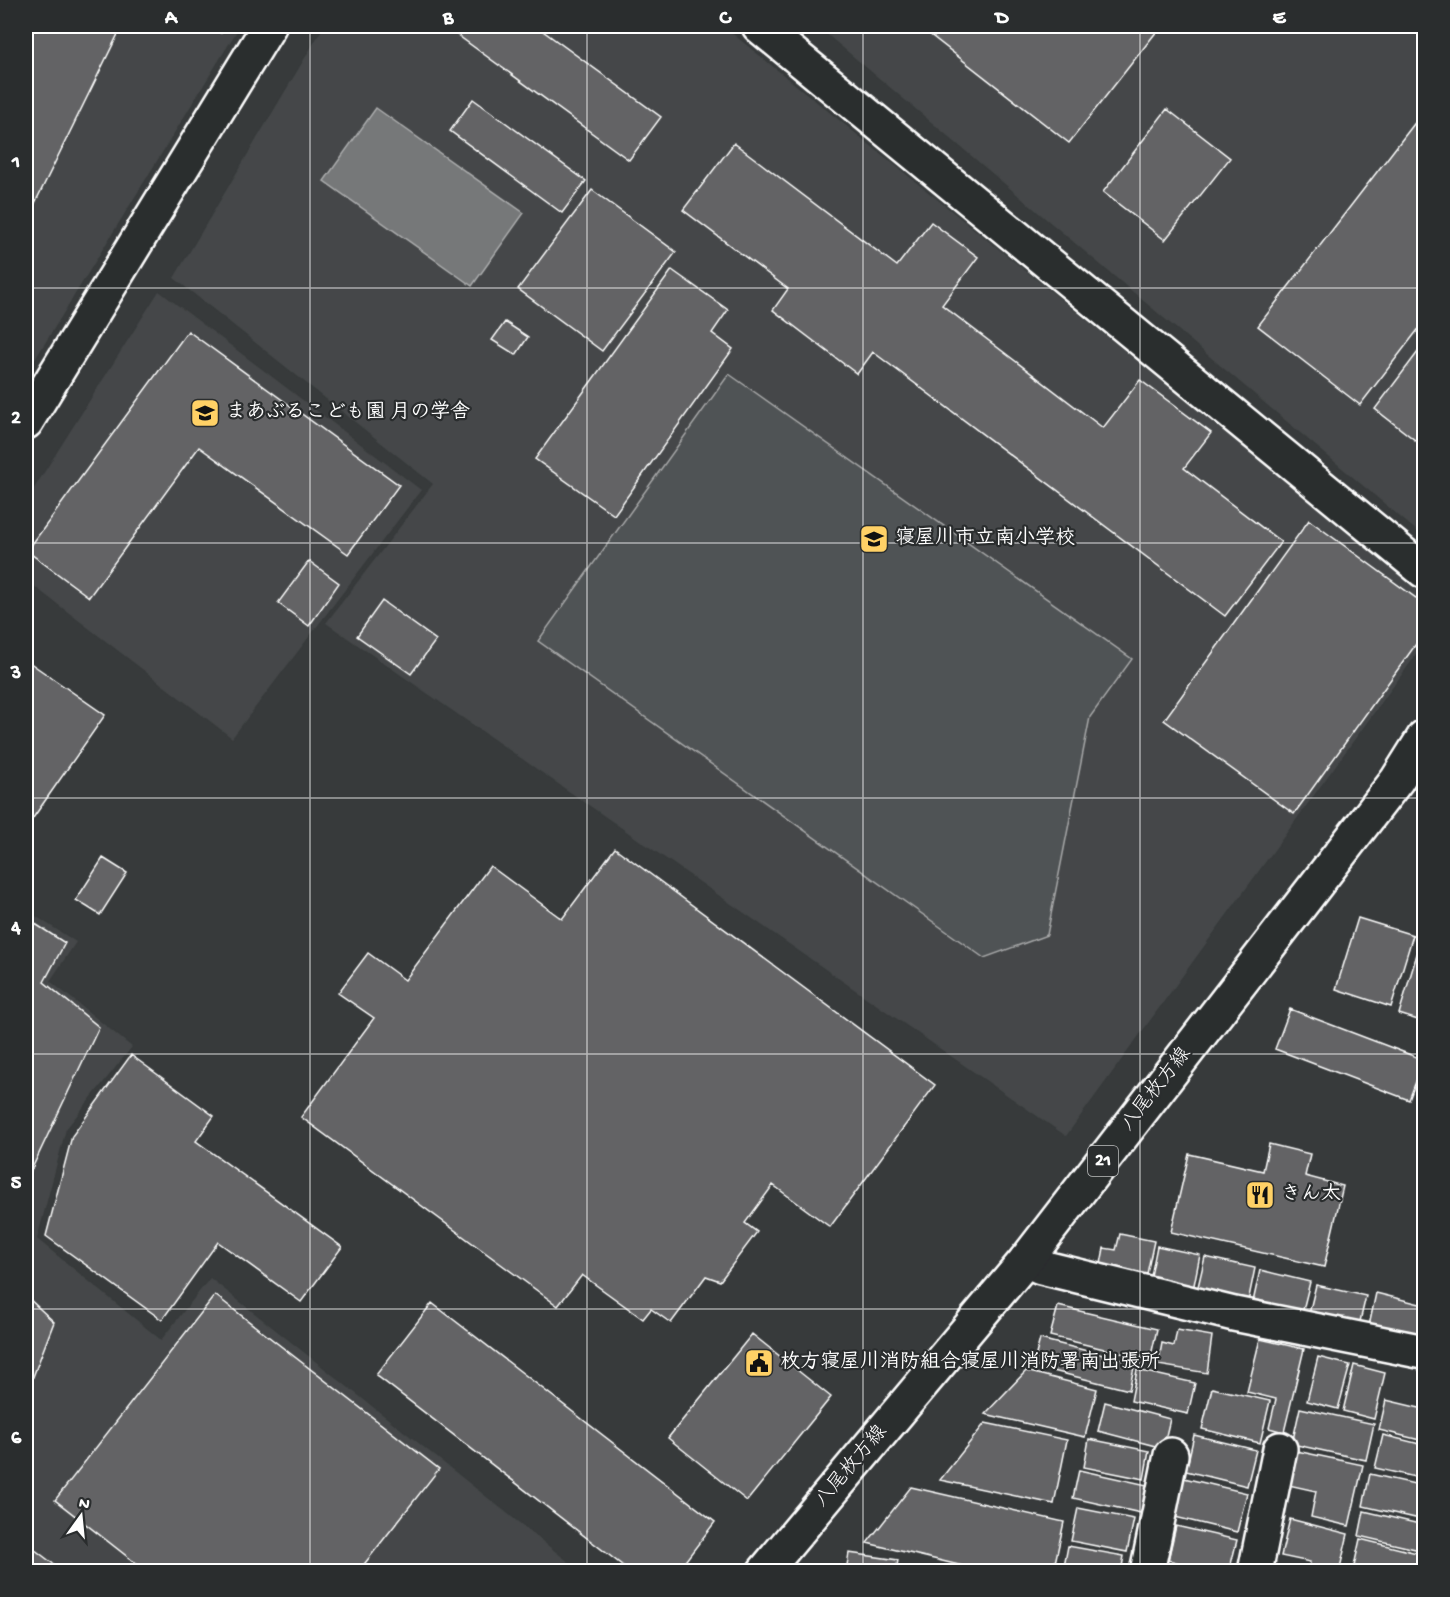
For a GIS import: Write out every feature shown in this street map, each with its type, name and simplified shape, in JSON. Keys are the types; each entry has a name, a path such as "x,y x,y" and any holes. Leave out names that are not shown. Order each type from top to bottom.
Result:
{"street":[{"path":"26,422 269,26"},
{"path":"759,26 1425,571"},
{"name":"八尾枚方線","path":"764,1572 1026,1260 1389,789 1425,737"},
{"path":"1026,1260 1041,1267 1234,1314 1425,1352"},
{"path":"1255,1572 1280,1449"},
{"path":"1147,1572 1171,1455"}],"shaded area":[{"path":"26,26 240,26 26,374"},
{"name":"寝屋川市立南小学校","path":"324,26 723,26 1424,593 1424,644 1066,1136 326,623 433,484 174,278"},
{"path":"817,26 1424,26 1424,537"},
{"path":"376,108 524,213 472,286 324,181"},
{"path":"159,291 421,490 232,738 26,580 26,501"},
{"path":"729,374 1132,659 1090,717 1047,935 984,958 538,641"},
{"path":"26,910 76,942 50,981 132,1047 66,1129 37,1239 161,1340 210,1278 580,1571 26,1571"}],"building":[{"path":"31,26 122,26 33,207 26,204 26,36"},
{"path":"207,26 226,26 221,33"},
{"path":"445,26 536,26 661,117 629,160"},
{"path":"919,26 1161,26 1069,143"},
{"path":"473,99 586,181 562,213 450,131"},
{"path":"1167,109 1230,158 1165,240 1103,192"},
{"path":"1424,111 1424,322 1360,405 1258,326"},
{"path":"734,143 897,266 931,222 978,257 942,305 1103,428 1140,380 1211,433 1184,468 1281,542 1225,616 873,352 857,374 773,310 788,289 683,210"},
{"path":"592,190 676,252 602,351 518,289"},
{"path":"672,270 728,310 712,333 733,349 614,515 535,459"},
{"path":"505,322 528,337 516,355 492,340"},
{"path":"188,331 399,485 348,554 199,447 89,597 27,551"},
{"path":"1424,344 1424,447 1375,409"},
{"path":"1309,520 1424,604 1424,633 1294,814 1164,720"},
{"path":"309,561 339,583 309,626 278,603"},
{"path":"382,601 436,640 411,674 357,636"},
{"path":"26,660 105,715 26,828"},
{"path":"615,848 935,1085 830,1227 773,1185 745,1223 757,1232 720,1281 706,1276 671,1323 651,1309 643,1319 582,1275 558,1306 301,1117 374,1018 338,993 368,953 405,980 490,866 562,919"},
{"path":"103,858 127,873 100,915 76,900"},
{"path":"26,918 65,943 44,982 99,1027 26,1181"},
{"path":"1358,918 1413,935 1391,1007 1336,989"},
{"path":"1424,935 1424,1022 1399,1014"},
{"path":"1290,1009 1424,1060 1409,1100 1275,1049"},
{"path":"131,1055 214,1116 196,1141 342,1247 301,1302 218,1242 162,1320 46,1236 72,1136"},
{"path":"1424,1081 1424,1101 1418,1099"},
{"path":"1269,1144 1310,1154 1305,1176 1343,1186 1324,1267 1171,1232 1189,1154 1263,1171"},
{"path":"1120,1234 1154,1241 1145,1283 1099,1274 1104,1248 1116,1250"},
{"path":"1157,1246 1200,1255 1193,1290 1150,1281"},
{"path":"1205,1257 1255,1268 1248,1302 1197,1291"},
{"path":"1260,1270 1310,1282 1302,1314 1253,1302"},
{"path":"1316,1285 1366,1296 1358,1330 1308,1318"},
{"path":"1376,1293 1424,1305 1418,1337 1369,1326"},
{"path":"215,1295 439,1469 358,1572 147,1572 55,1500"},
{"path":"26,1296 54,1322 26,1395"},
{"path":"432,1303 715,1522 677,1572 631,1572 376,1375"},
{"path":"1058,1306 1157,1329 1150,1360 1050,1336"},
{"path":"1177,1330 1212,1336 1207,1373 1158,1365 1162,1343 1174,1346"},
{"path":"752,1334 831,1397 747,1501 668,1438"},
{"path":"1040,1339 1135,1363 1129,1390 1033,1366"},
{"path":"1260,1339 1304,1349 1284,1432 1269,1428 1276,1399 1247,1392"},
{"path":"1318,1357 1350,1365 1338,1409 1307,1401"},
{"path":"1354,1365 1385,1373 1374,1419 1343,1411"},
{"path":"1137,1370 1195,1383 1188,1414 1131,1401"},
{"path":"1026,1371 1097,1389 1085,1437 985,1414"},
{"path":"1212,1388 1270,1401 1260,1443 1202,1429"},
{"path":"1386,1400 1424,1409 1424,1441 1379,1430"},
{"path":"1105,1402 1170,1419 1163,1448 1098,1431"},
{"path":"1300,1408 1374,1424 1366,1460 1292,1444"},
{"path":"985,1423 1067,1440 1054,1504 940,1480"},
{"path":"1194,1435 1256,1450 1247,1486 1186,1471"},
{"path":"1383,1435 1424,1445 1424,1479 1375,1468"},
{"path":"1089,1439 1149,1451 1144,1479 1084,1467"},
{"path":"1292,1450 1363,1465 1349,1526 1311,1517 1316,1491 1284,1484"},
{"path":"1079,1470 1147,1485 1141,1513 1073,1498"},
{"path":"1370,1474 1424,1486 1424,1520 1363,1506"},
{"path":"1184,1478 1247,1493 1237,1532 1175,1517"},
{"path":"911,1487 1064,1522 1053,1572 988,1572 867,1543"},
{"path":"1078,1508 1134,1519 1127,1552 1071,1541"},
{"path":"1364,1511 1424,1525 1424,1551 1359,1536"},
{"path":"1290,1519 1348,1534 1339,1572 1308,1572 1310,1562 1281,1556"},
{"path":"1176,1526 1237,1540 1229,1572 1213,1572 1168,1560"},
{"path":"1360,1539 1421,1554 1418,1572 1378,1572 1354,1566"},
{"path":"26,1543 64,1572 26,1572"},
{"path":"1068,1546 1124,1556 1121,1572 1063,1572"},
{"path":"849,1553 898,1560 896,1572 846,1572"}],"place":[{"name":"まあぶるこども園 月の学舎","path":"205,413"},
{"name":"寝屋川市立南小学校","path":"874,539"},
{"name":"きん太","path":"1260,1195"},
{"name":"枚方寝屋川消防組合寝屋川消防署南出張所","path":"759,1363"}]}
